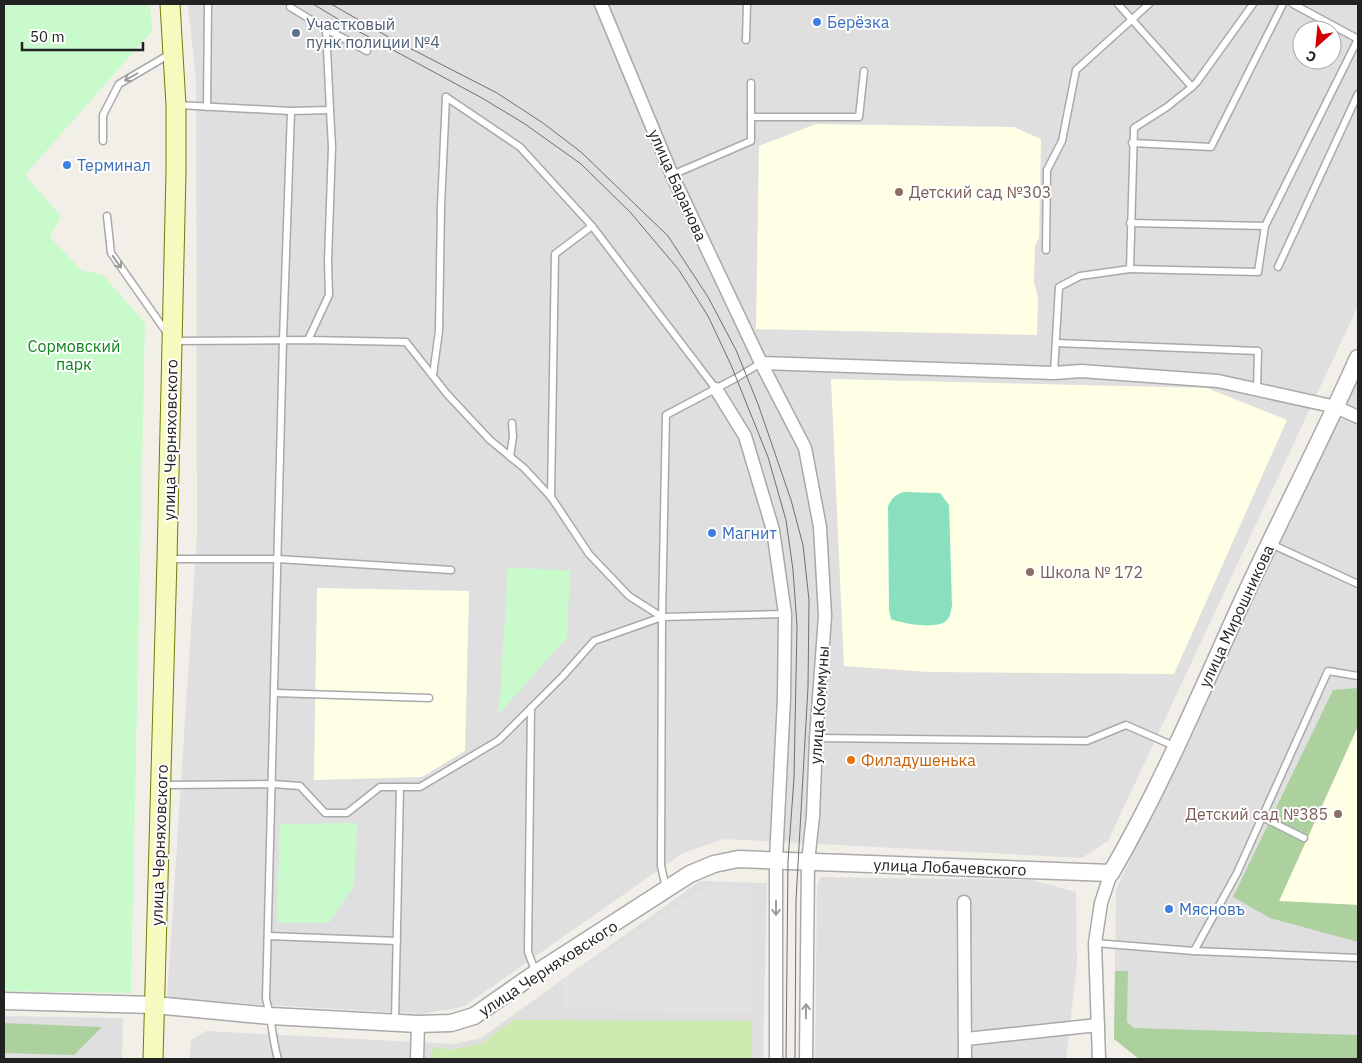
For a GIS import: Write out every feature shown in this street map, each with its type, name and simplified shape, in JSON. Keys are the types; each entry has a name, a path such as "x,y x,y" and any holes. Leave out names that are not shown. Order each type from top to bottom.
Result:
{"main road":[{"name":"улица Черняховского","path":"154,1005 173,341 176,105 170,4"},
{"path":"153,1059 154,1005"}],"street":[{"name":"улица Баранова","path":"600,4 672,175 761,363"},
{"name":"улица Мирошникова","path":"1111,873 1128,845 1176,747 1358,358"},
{"path":"761,363 1054,373 1081,371 1218,381 1336,407 1358,417"},
{"name":"улица Коммуны","path":"761,363 805,448 820,527 825,616 816,738 813,816 808,862 806,1059"},
{"name":"улица Коммуны","path":"716,389 745,436 774,530 785,614 782,860 776,1059"},
{"name":"улица Черняховского","path":"154,1005 271,1016 418,1024 451,1023 474,1016 690,874 714,864 738,859 782,860"},
{"name":"улица Лобачевского","path":"782,860 1111,873"},
{"path":"1099,1059 1094,943 1101,903 1111,873"},
{"path":"964,902 965,1059"},
{"path":"4,1001 154,1005"},
{"path":"417,1059 418,1024"},
{"path":"966,1039 1098,1025"}],"lane":[{"path":"207,107 208,4"},
{"path":"746,40 747,4"},
{"path":"1118,4 1192,87"},
{"path":"1046,250 1047,170 1062,141 1076,70 1149,4"},
{"path":"1130,269 1132,143 1134,128 1167,107 1197,82 1253,4"},
{"path":"1132,143 1211,147 1283,4"},
{"path":"1054,373 1059,287 1080,276 1130,269 1258,272 1265,226 1358,38 1293,4"},
{"path":"290,7 367,51"},
{"path":"308,340 329,295 328,261 332,147 326,29"},
{"path":"103,141 103,115 119,84 174,52"},
{"path":"751,116 859,117 864,71"},
{"path":"672,175 751,142 751,83"},
{"path":"1278,267 1358,94"},
{"path":"433,375 438,337 446,98 520,147 592,226 716,389"},
{"path":"176,105 291,111 330,110"},
{"path":"278,1059 271,1016 266,999 283,340 291,111"},
{"path":"107,216 111,253 173,341 308,340 406,342 447,394 490,440 552,497 589,554 630,596 662,617"},
{"path":"1130,223 1265,226"},
{"path":"552,497 555,254 592,226"},
{"path":"1056,343 1258,351 1257,390"},
{"path":"667,889 661,866 662,617 666,415 761,363"},
{"path":"510,457 512,423"},
{"path":"1270,543 1358,584"},
{"path":"167,558 278,559 451,570"},
{"path":"161,785 273,784 300,786 325,813 347,813 380,787 420,787 499,740 563,676 594,641 662,617 785,614"},
{"path":"1194,951 1237,873 1328,671 1358,676"},
{"path":"275,693 429,698"},
{"path":"531,708 528,952 536,974"},
{"path":"816,738 1087,741 1126,725 1176,747"},
{"path":"395,1023 400,787"},
{"path":"1262,817 1304,838"},
{"path":"269,936 397,940"},
{"path":"1094,943 1194,951 1358,958"}],"shaded area":[{"path":"188,4 1358,4 1358,306 1108,841 1082,858 724,839 683,853 463,1007 421,1014 167,999 197,535 196,82"},
{"name":"Детский сад №303","path":"816,124 1014,127 1041,139 1039,238 1035,245 1034,283 1038,297 1037,335 756,329 759,146"},
{"path":"1358,365 1358,1059 1139,1059 1114,1039 1116,890"},
{"name":"Школа № 172","path":"831,379 1207,388 1287,420 1174,674 929,672 844,666"},
{"path":"317,588 469,591 465,751 422,777 314,780"},
{"name":"Детский сад №385","path":"1358,726 1358,905 1279,901"},
{"path":"820,877 1032,880 1076,892 1077,964 1066,1059 815,1059 817,887"},
{"path":"700,881 767,883 763,1059 190,1059 191,1040 206,1031 453,1044 481,1038"},
{"path":"707,886 753,887 751,1012 562,1009 562,981"},
{"path":"4,1016 123,1018 122,1059 4,1059"}],"green space":[{"name":"Сормовский парк","path":"4,4 150,4 152,31 25,175 61,216 50,237 82,271 102,274 145,323 131,993 4,991"},
{"path":"904,492 940,493 949,505 952,605 951,613 947,620 936,625 903,623 891,619 889,610 888,506 894,497"},
{"path":"508,567 570,571 567,637 499,714"},
{"path":"1358,688 1358,726 1279,901 1358,905 1358,942 1270,918 1233,897 1333,690"},
{"path":"357,823 354,886 329,923 277,923 280,824"},
{"path":"1115,971 1128,971 1127,1022 1134,1028 1358,1035 1358,1059 1139,1059 1114,1039"},
{"path":"513,1020 752,1021 752,1059 430,1059 432,1050 435,1047 451,1050 483,1043"},
{"path":"4,1023 102,1027 74,1055 4,1053"}],"tram line":[{"path":"313,4 356,30 482,98 525,124 581,164 630,212 679,270 708,316 731,365 768,457 786,520 793,570 797,626 794,778 788,861 786,1059"},
{"path":"331,4 392,39 497,93 543,123 581,152 668,236 708,297 736,350 758,404 791,500 803,545 809,600 808,687 796,900 795,1059"}],"place":[{"name":"Берёзка","path":"817,22"},
{"name":"Участковый пунк полиции №4","path":"296,33"},
{"name":"Терминал","path":"67,165"},
{"name":"Детский сад №303","path":"899,192"},
{"name":"Магнит","path":"712,533"},
{"name":"Школа № 172","path":"1030,572"},
{"name":"Филадушенька","path":"851,760"},
{"name":"Детский сад №385","path":"1338,814"},
{"name":"Мясновъ","path":"1169,909"}]}
